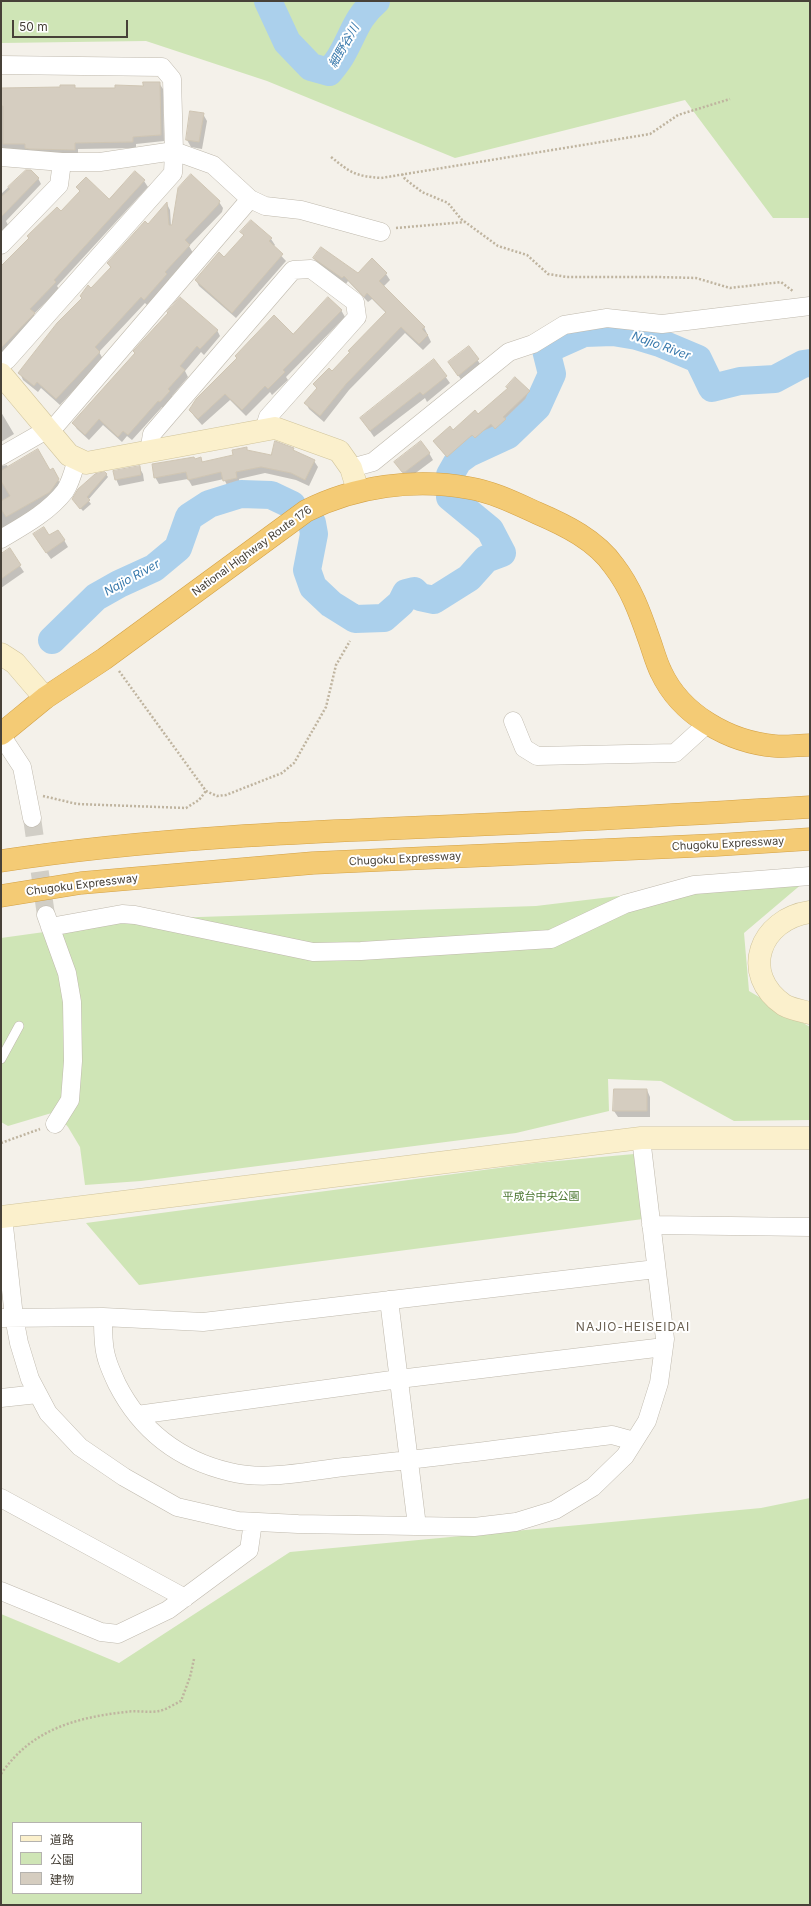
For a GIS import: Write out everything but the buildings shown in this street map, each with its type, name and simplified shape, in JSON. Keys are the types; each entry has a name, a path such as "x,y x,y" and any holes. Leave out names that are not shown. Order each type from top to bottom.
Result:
{"highway":[{"name":"National Highway Route 176","path":"1,735 45,698 108,656 306,510 324,501 358,491 388,486 422,484 470,488 499,497 556,521 586,538 614,564 631,591 660,672 671,690 700,719 738,738 756,743 776,746 810,745"},
{"path":"1,861 83,849 299,831 454,826 810,807"},
{"name":"Chugoku Expressway","path":"1,896 81,883 313,863 717,845 810,839"}],"street":[{"path":"1,65 162,67 172,78 174,151 173,172 7,360 1,364"},
{"path":"1,157 62,162 100,162 174,151 213,165 250,199 265,206 301,210 381,232"},
{"path":"1,245 59,185 62,162"},
{"path":"1,456 57,424 250,199"},
{"path":"149,452 152,434 293,270 311,269 355,302 357,317 268,417 264,430"},
{"path":"352,468 373,462 509,352 533,344 564,325 607,318 662,324 804,301"},
{"path":"1,374 69,455 86,463 275,428 339,451 352,468 358,491"},
{"path":"1,539 44,511 55,502 66,490 77,459"},
{"path":"1,654 15,663 45,698"},
{"path":"513,722 524,748 538,756 675,753 708,723"},
{"path":"1,735 22,767 32,818"},
{"path":"55,1124 70,1100 73,1061 72,1002 67,973 48,921 122,914 135,915 314,952 369,950 551,939 625,904 694,886 810,876"},
{"path":"810,912 797,914 778,926 765,938 759,954 761,974 769,992 785,1006 810,1013"},
{"path":"641,1138 665,1339 657,1390 647,1421 625,1456 593,1487 555,1510 516,1522 474,1527 298,1524 238,1521 177,1507 124,1477 80,1447 48,1413 30,1379 19,1342 8,1318 2,1217 641,1138 810,1138"},
{"path":"651,1225 810,1227"},
{"path":"8,1318 103,1317 203,1322 656,1268"},
{"path":"389,1300 417,1526"},
{"path":"103,1317 104,1345 110,1370 123,1396 137,1415 157,1437 180,1452 202,1464 232,1473 265,1476 409,1461 612,1435 634,1441"},
{"path":"137,1415 399,1379 664,1347"},
{"path":"1,1398 38,1394"},
{"path":"1,1498 184,1598"},
{"path":"1,1591 101,1632 118,1634 168,1610 249,1550 253,1522"}],"lane":[{"path":"1,1059 19,1026"}],"path":[{"path":"331,157 346,169 361,176 382,178 650,134 678,115 730,99"},
{"path":"402,174 405,179 422,192 448,203 466,222 498,246 527,255 548,274 567,277 696,278 730,288 781,282 804,301"},
{"path":"381,232 385,228 466,222"},
{"path":"108,656 206,791 216,796 226,795 282,773 294,763 326,706 336,665 350,641"},
{"path":"27,793 78,804 186,808 200,800 206,791"},
{"path":"1,1142 55,1124"},
{"path":"1,1774 12,1758 46,1732 89,1716 127,1711 160,1711 181,1701 190,1677 194,1659"}],"green space":[{"path":"1,1 810,1 810,218 773,218 685,100 455,158 267,81 146,41 1,43"},
{"path":"810,873 810,877 744,933 749,991 810,1027 810,1120 734,1121 661,1081 608,1079 609,1111 516,1133 141,1181 85,1185 80,1147 68,1127 55,1112 8,1126 1,1122 1,938 138,919 536,906"},
{"name":"平成台中央公園","path":"634,1154 643,1219 139,1285 86,1223 536,1163"},
{"path":"810,1498 810,1905 1,1905 1,1614 119,1663 290,1552 761,1508"}],"waterway":[{"name":"細野谷川","path":"268,1 287,42 311,67 329,72 341,56 360,19 376,1"},
{"name":"Najio River","path":"450,475 458,461 469,453 508,435 537,407 552,374 546,350 584,333 613,332 637,336 660,343 698,359 712,388 740,381 775,379 803,364 810,363"},
{"name":"Najio River","path":"52,640 96,597 119,584 154,568 178,548 189,517 209,504 241,494 271,495 292,505"},
{"name":"Najio River","path":"312,523 314,534 307,570 313,587 331,604 355,619 384,618 401,603 406,593 414,591 420,597 434,600 469,578 486,559 502,553 490,530 450,497"}],"tunnel":[{"path":"32,818 46,915"}],"district":[{"name":"NAJIO-HEISEIDAI","path":"633,1327"}]}
